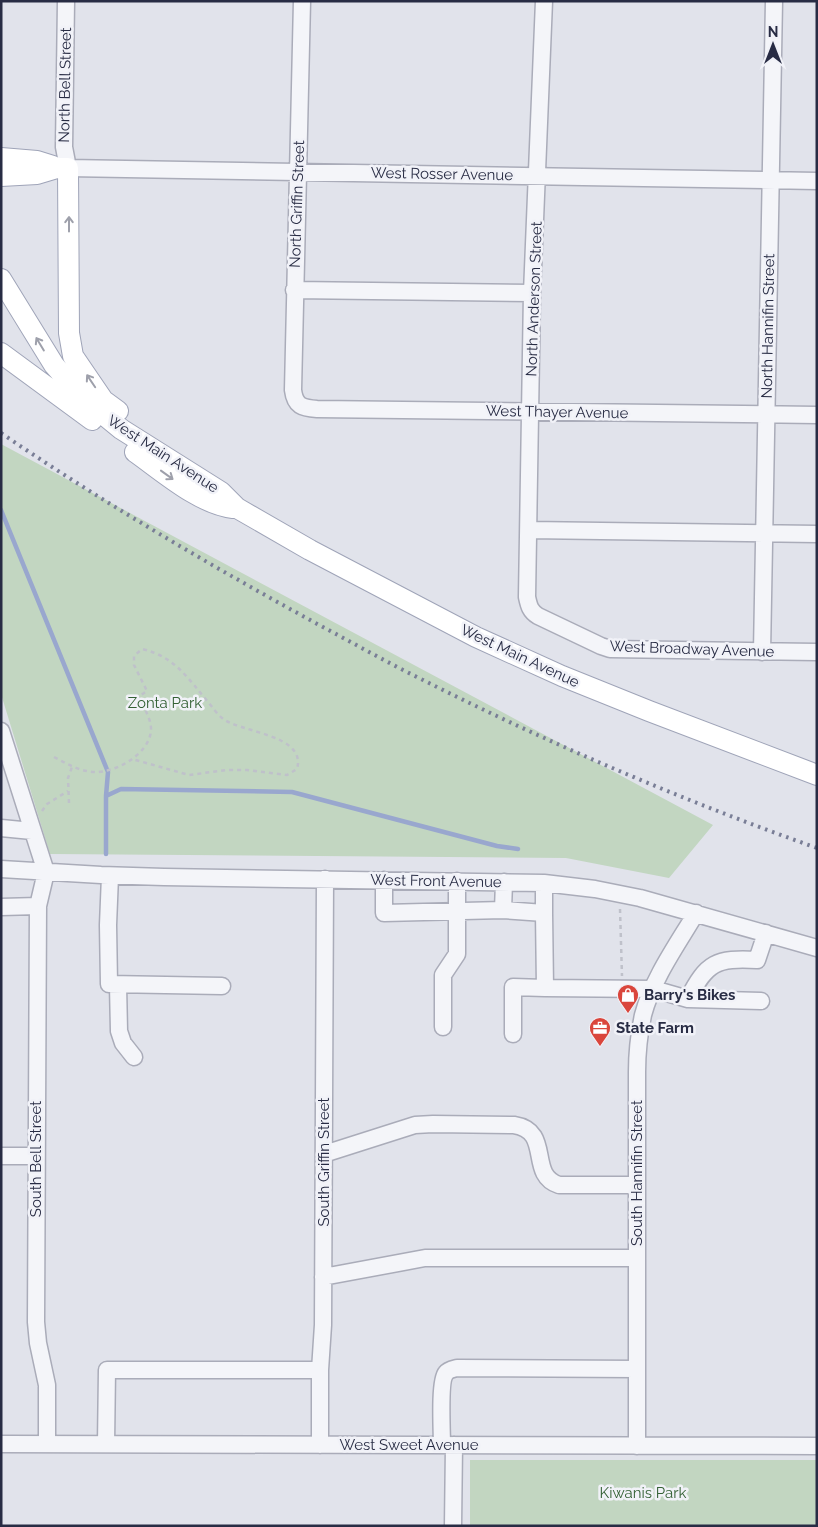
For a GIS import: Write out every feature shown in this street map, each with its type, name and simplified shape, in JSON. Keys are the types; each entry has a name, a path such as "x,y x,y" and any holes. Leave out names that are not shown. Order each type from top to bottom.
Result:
{"main road":[{"path":"1,158 44,162 62,168"},
{"path":"1,176 37,174 62,168"},
{"path":"62,168 69,333 74,356 104,400 168,450 191,472"},
{"name":"West Main Avenue","path":"1,280 54,365 73,388 121,429 221,492 236,508"},
{"name":"West Main Avenue","path":"1,353 176,482 215,503 236,508 310,550 476,637 562,676 817,775"}],"street":[{"name":"North Bell Street","path":"62,168 66,1"},
{"name":"North Griffin Street","path":"298,405 295,401 294,390 294,290 302,1"},
{"name":"North Anderson Street","path":"527,597 532,293 544,1"},
{"name":"North Hannifin Street","path":"762,652 774,1"},
{"name":"West Rosser Avenue","path":"62,168 817,180"},
{"path":"294,290 532,293"},
{"name":"West Thayer Avenue","path":"298,405 303,408 317,409 817,415"},
{"path":"529,530 817,534"},
{"name":"West Broadway Avenue","path":"527,597 532,612 538,616 610,649 817,652"},
{"path":"1,731 46,872"},
{"path":"1,828 32,831"},
{"name":"West Front Avenue","path":"1,869 110,876 544,883 622,894 817,948"},
{"name":"South Bell Street","path":"46,872 38,906 36,1322 38,1343 47,1385 47,1444"},
{"path":"110,876 108,925 109,984 222,986"},
{"name":"South Griffin Street","path":"320,1445 326,879"},
{"path":"384,880 384,913 503,910 544,913"},
{"path":"443,1027 442,975 456,954 458,881"},
{"path":"503,910 504,882"},
{"path":"544,883 545,988"},
{"path":"1,908 38,906"},
{"name":"South Hannifin Street","path":"637,1446 638,1041 644,1014 653,989 696,913"},
{"path":"688,999 699,978 716,962 757,960 766,934"},
{"path":"118,985 119,1032 123,1043 134,1057"},
{"path":"513,1034 513,987 653,989 688,999 761,1001"},
{"path":"324,1154 415,1125 514,1125 528,1130 534,1136 545,1177 553,1183 558,1185 637,1184"},
{"path":"1,1156 36,1156"},
{"path":"323,1277 426,1258 637,1258"},
{"path":"453,1526 442,1384 446,1373 456,1368 637,1369"},
{"path":"106,1444 107,1370 320,1370"},
{"name":"West Sweet Avenue","path":"1,1444 817,1446"}],"path":[{"path":"54,757 72,766 96,772 115,769 132,759 148,740 151,728 146,711 138,697 147,691 134,665 134,656 142,649 157,652 178,666 222,719 283,741 294,750 299,762 297,769 287,775 247,770 227,770 189,775 132,759"},
{"path":"69,803 68,778 72,766"},
{"path":"40,812 47,804 68,791"},
{"path":"622,894 620,910 622,983"}],"green space":[{"name":"Zonta Park","path":"1,444 713,825 669,878 566,858 50,854 1,694"},
{"name":"Kiwanis Park","path":"470,1460 817,1460 817,1526 470,1526"}],"waterway":[{"path":"1,510 108,772 106,796"},
{"path":"106,854 106,796 121,789 292,792 497,846 518,849"}],"railway":[{"path":"1,433 79,484 199,557 410,674 568,749 666,791 817,848"}],"place":[{"name":"Barry's Bikes","path":"628,1014"},
{"name":"State Farm","path":"600,1047"}]}
